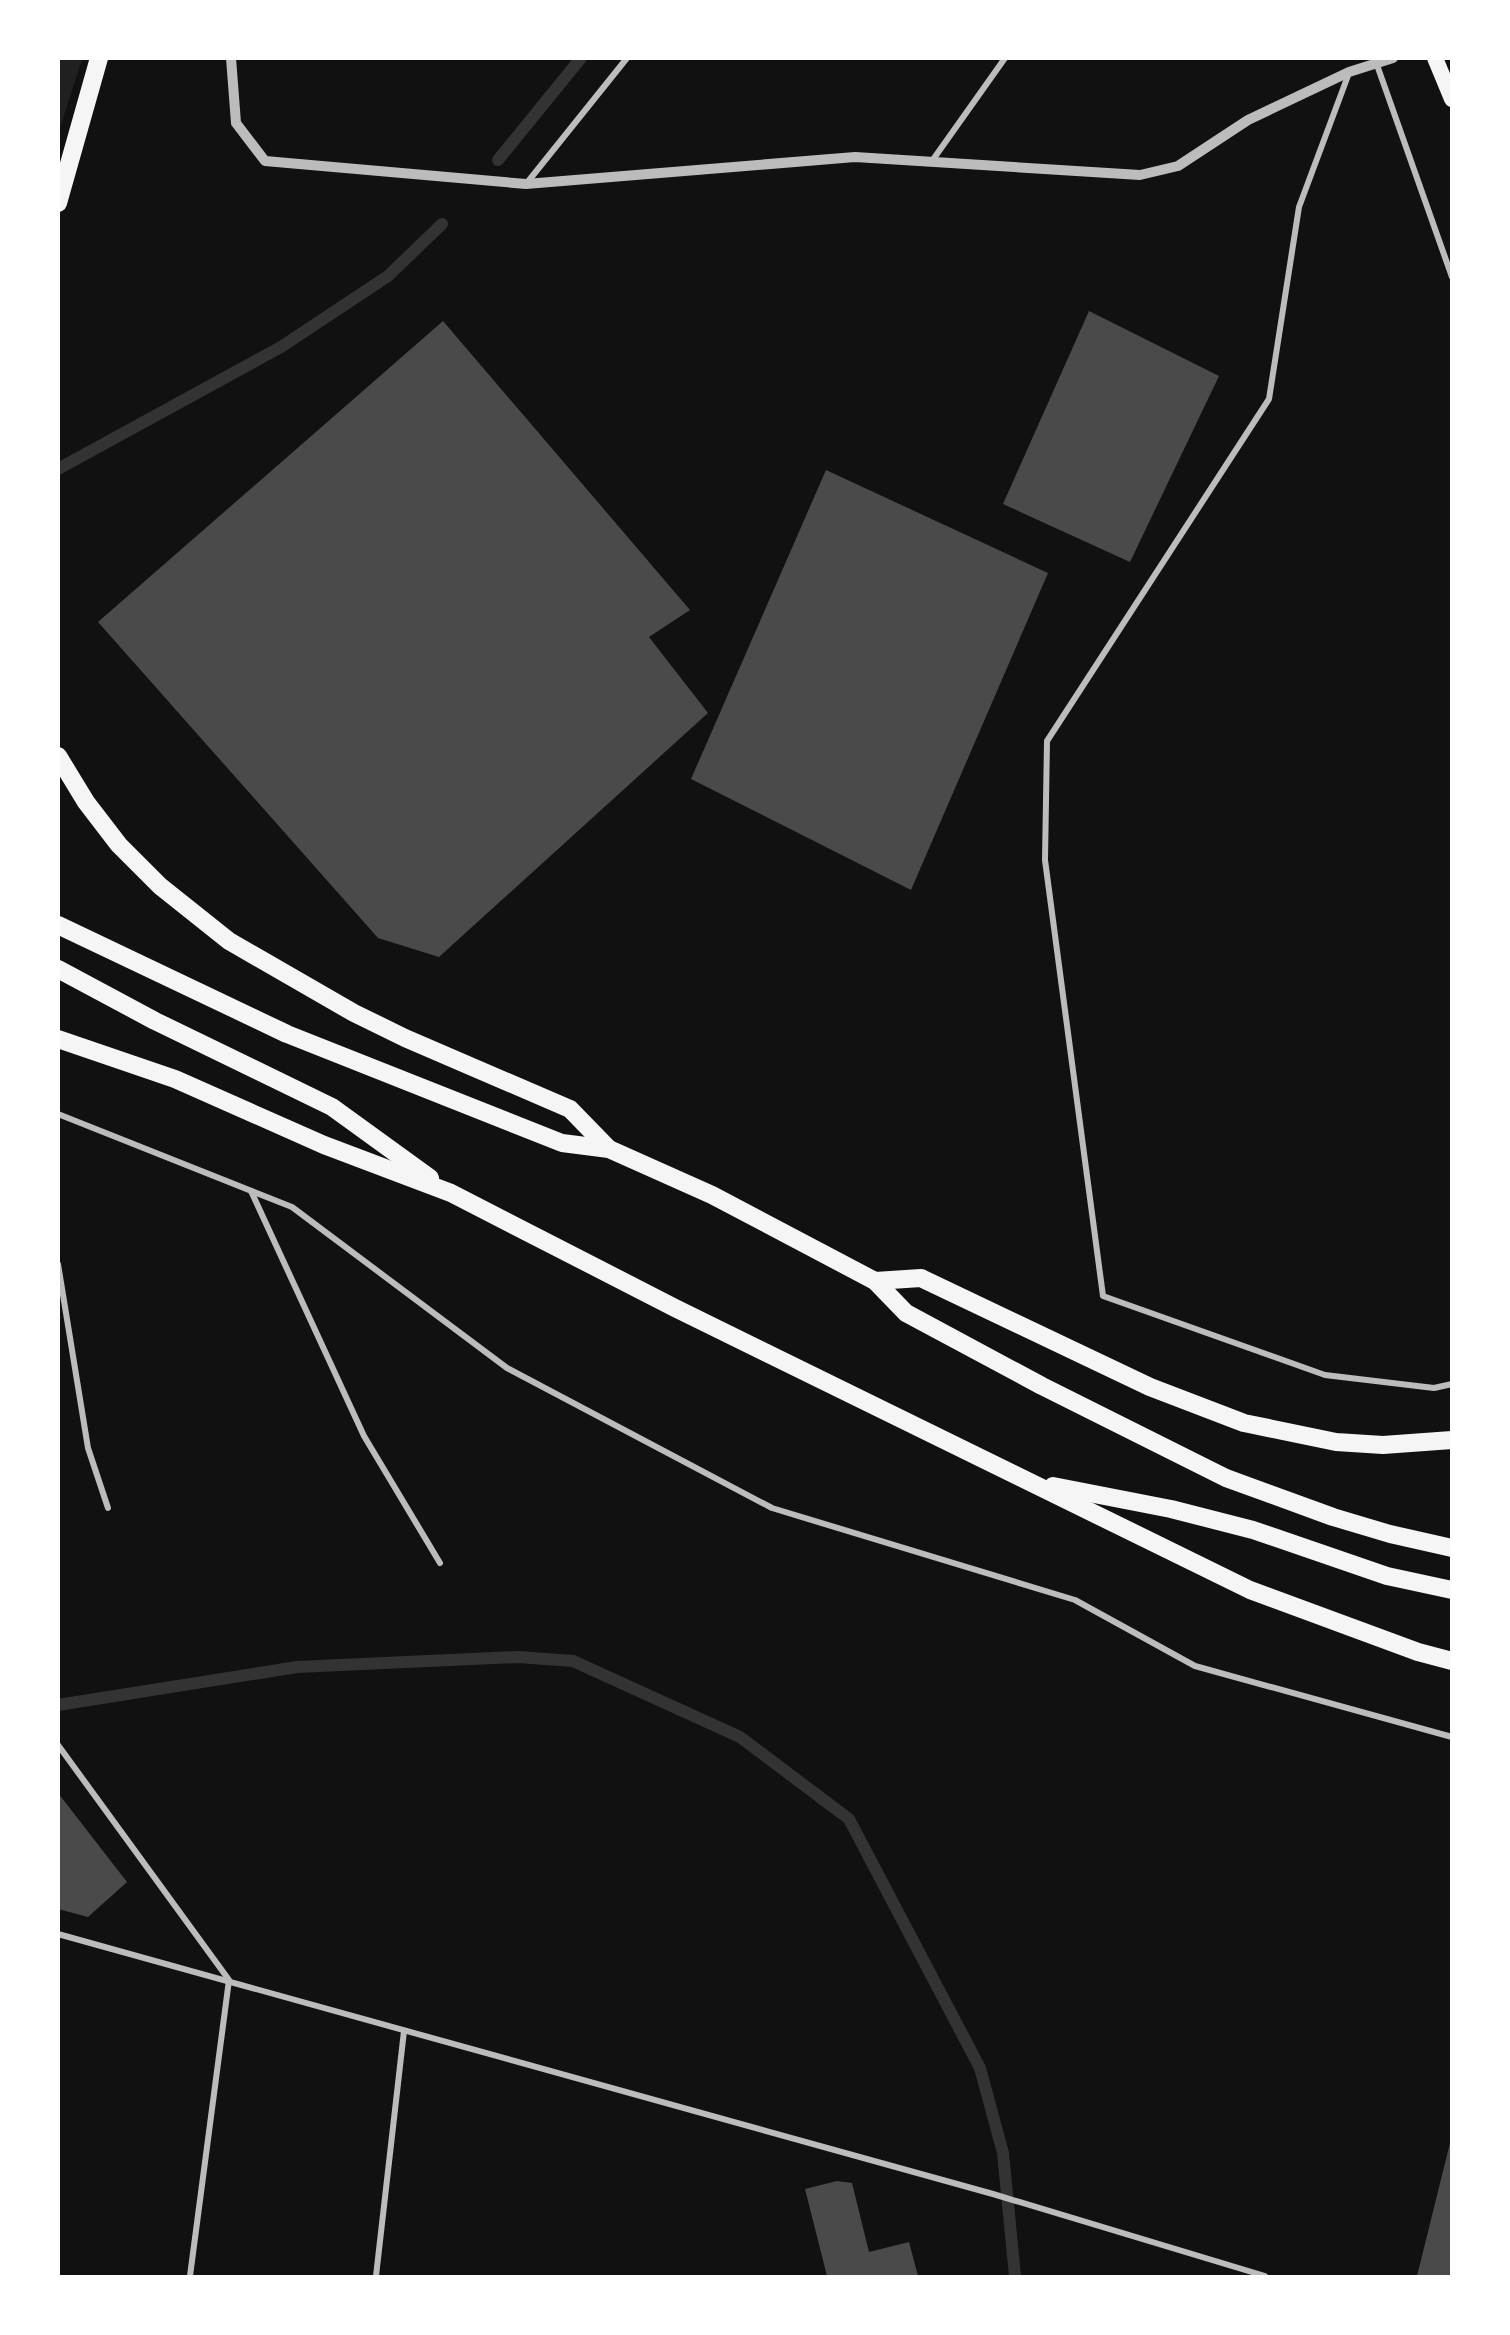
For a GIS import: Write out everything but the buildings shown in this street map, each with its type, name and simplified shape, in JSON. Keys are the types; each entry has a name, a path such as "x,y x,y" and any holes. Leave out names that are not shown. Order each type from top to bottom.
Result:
{"highway":[{"path":"58,204 99,58"},
{"path":"1435,58 1452,99"},
{"path":"58,756 86,802 119,845 160,886 229,940 354,1013 405,1038 570,1109 609,1149"},
{"path":"58,924 287,1034 562,1143 609,1149 712,1195 875,1281 906,1313 1042,1386 1226,1478 1334,1517 1390,1534 1452,1548"},
{"path":"58,969 166,1026 332,1107 451,1193"},
{"path":"58,1039 175,1080 324,1145 451,1193 675,1308 1250,1590 1418,1652 1452,1661"},
{"path":"875,1281 921,1278 1150,1387 1244,1423 1336,1442 1383,1445 1452,1440"},
{"path":"1029,1482 1171,1509 1253,1530 1387,1576 1452,1590"}],"street":[{"path":"231,58 236,123 265,161 526,184 855,157 1140,175 1178,166 1248,120 1349,72 1393,58"},
{"path":"526,184 627,58"},
{"path":"932,161 1005,58"},
{"path":"1377,64 1452,277"},
{"path":"1349,72 1299,207 1269,399 1047,741 1045,860 1103,1296 1324,1375 1434,1388 1452,1384"},
{"path":"58,1114 292,1207 507,1368 772,1509 1075,1600 1195,1666 1452,1737"},
{"path":"251,1191 364,1436 440,1563"},
{"path":"58,1264 88,1448 108,1508"},
{"path":"58,1745 229,1980 190,2277"},
{"path":"58,1934 993,2194 1265,2277"},
{"path":"376,2277 404,2031"}],"shaded area":[{"path":"58,59 82,59 59,131"}],"waterway":[{"path":"498,160 581,58"},
{"path":"58,469 281,347 388,276 442,224"},
{"path":"58,1705 297,1667 518,1657 573,1661 740,1737 849,1819 980,2068 1003,2153 1015,2276"}]}
